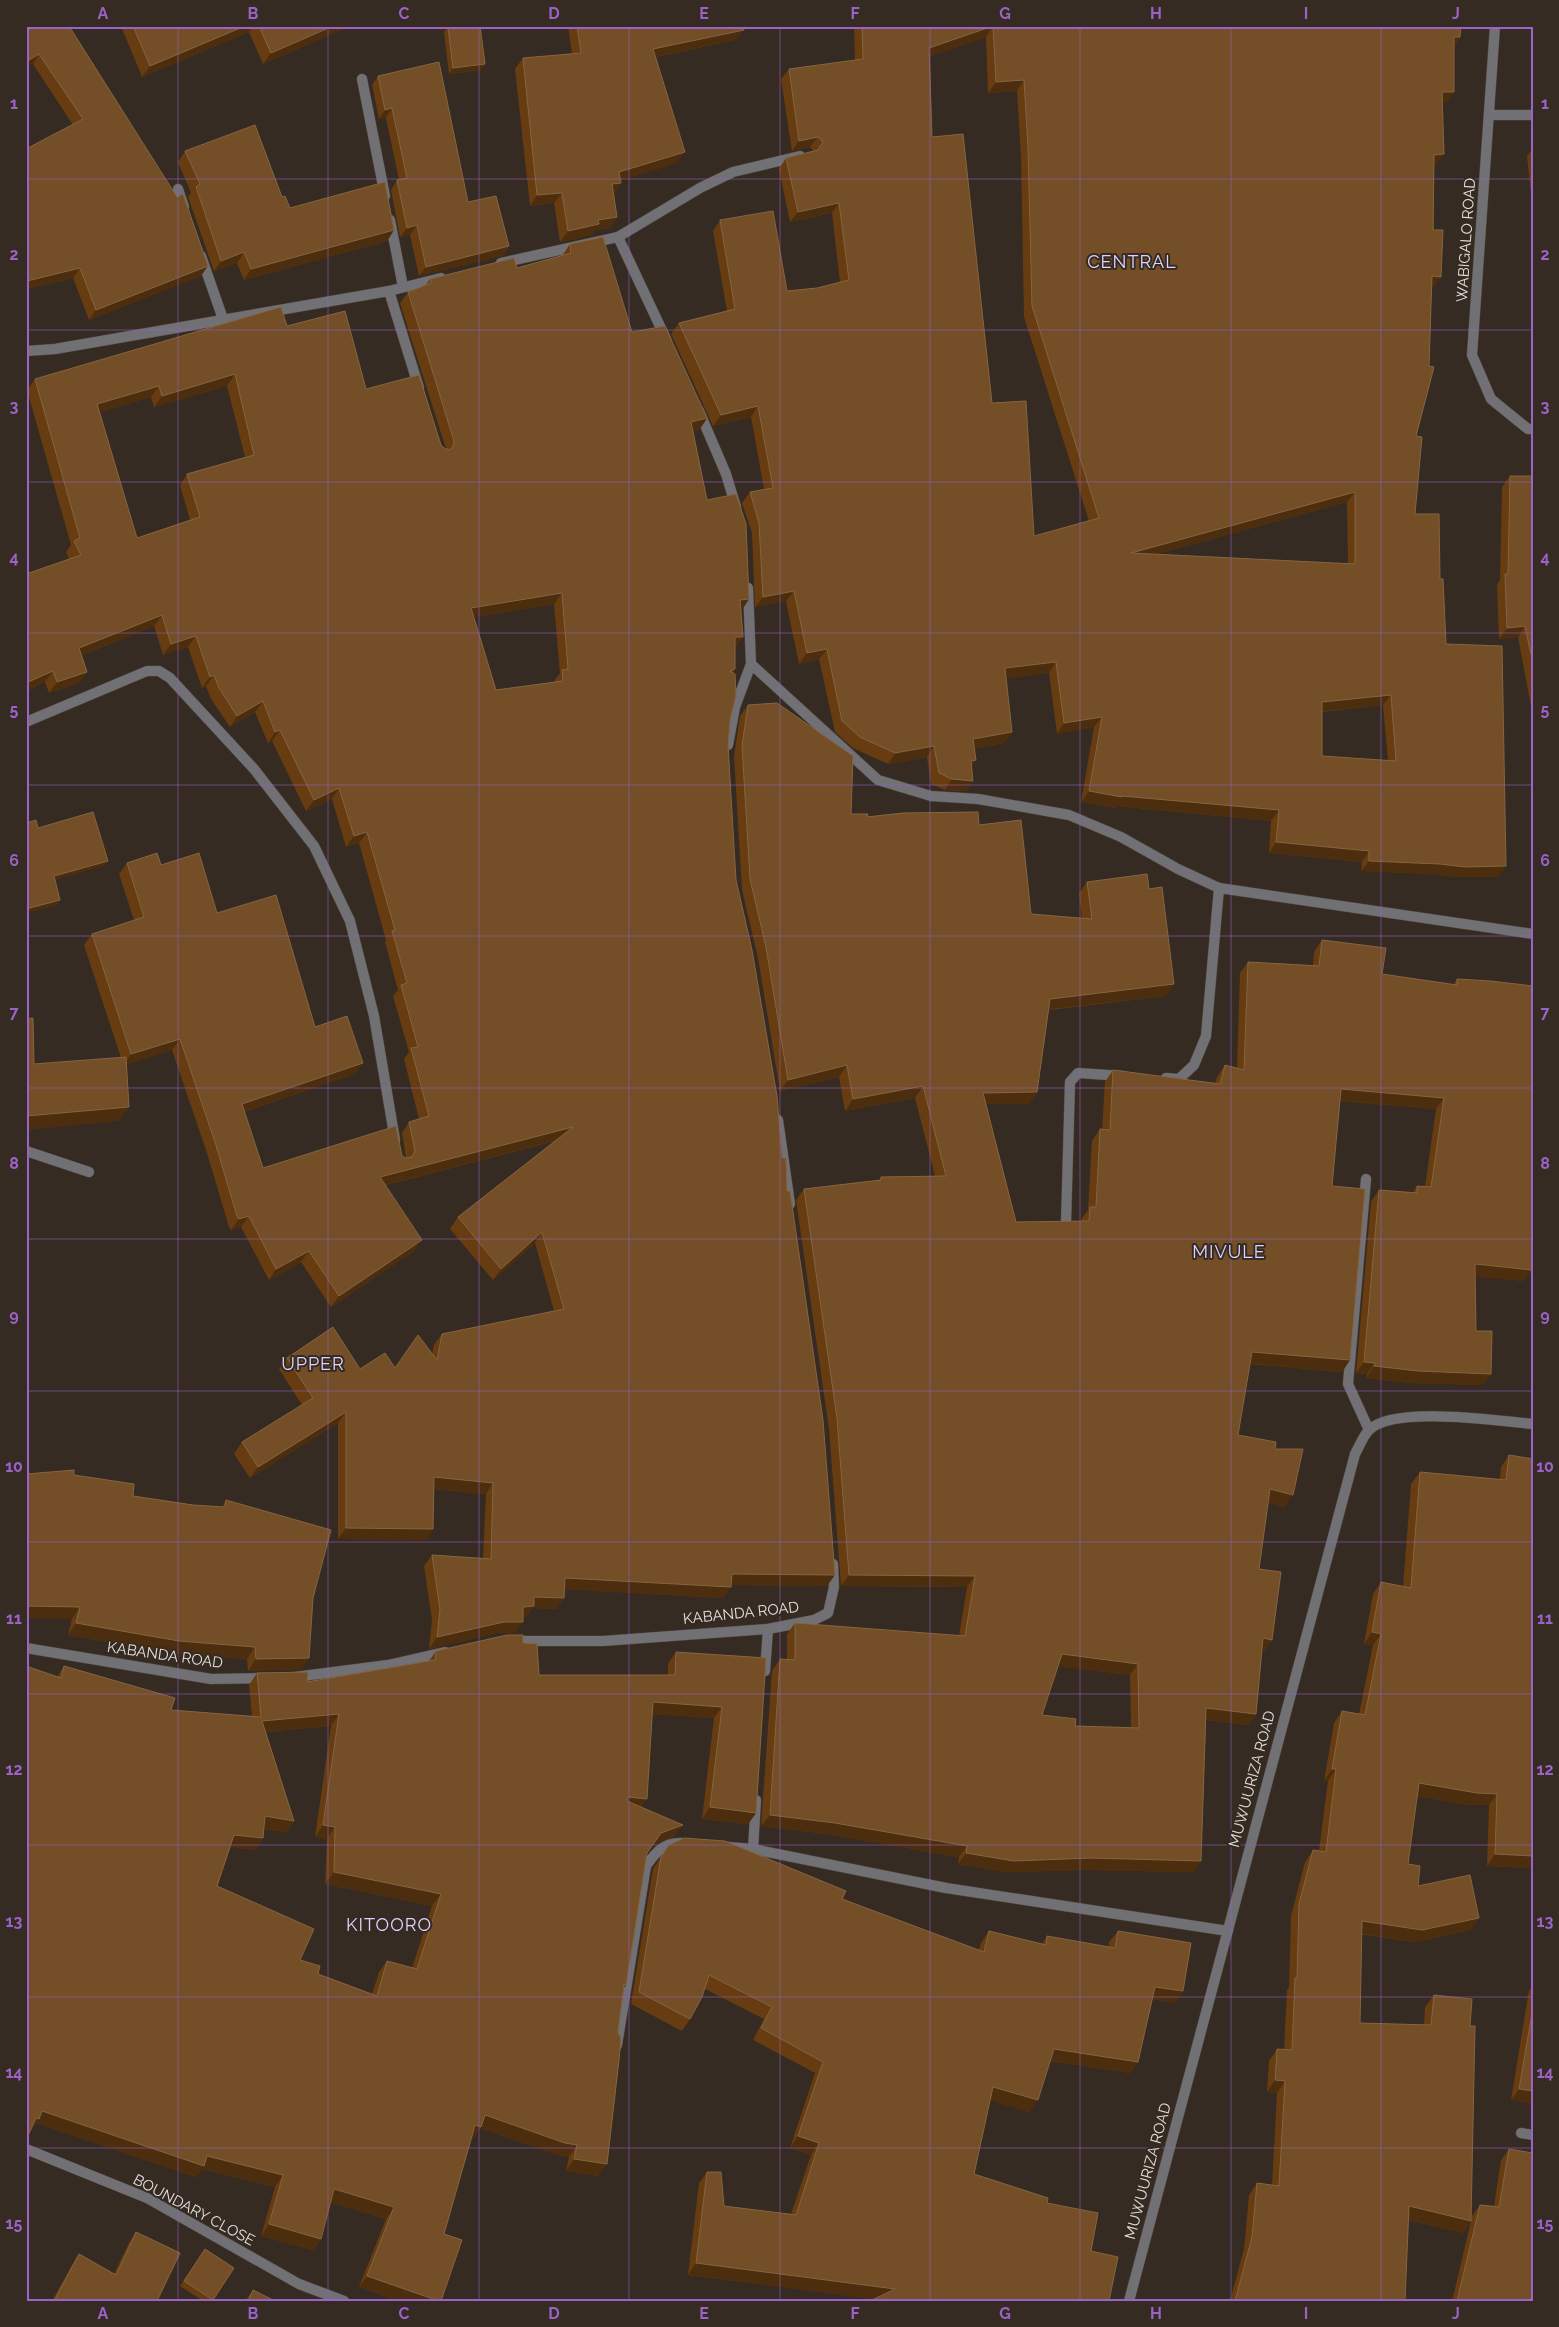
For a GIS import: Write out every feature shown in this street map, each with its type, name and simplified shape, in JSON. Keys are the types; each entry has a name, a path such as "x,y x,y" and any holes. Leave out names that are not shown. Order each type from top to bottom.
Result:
{"street":[{"name":"WABIGALO ROAD","path":"1495,26 1491,114 1472,355 1490,399 1528,429 1533,430"},
{"path":"362,79 403,287"},
{"path":"1491,114 1533,114"},
{"path":"489,266 618,236 700,188 733,172 809,154"},
{"path":"178,188 188,216"},
{"path":"618,236 670,347"},
{"path":"197,244 223,319"},
{"path":"26,352 55,349 389,292 451,276"},
{"path":"389,292 423,400"},
{"path":"697,405 726,474 740,517"},
{"path":"727,756 729,732 735,707 751,664 747,574"},
{"path":"751,664 878,780 931,796 978,799 1069,815 1121,837 1178,869 1220,888 1533,934"},
{"path":"26,722 147,671 159,671 170,678 254,769 314,846 350,921 374,1016 398,1153"},
{"path":"1150,1078 1179,1079 1194,1064 1206,1036 1220,888"},
{"path":"1066,1223 1070,1082 1078,1073 1132,1076"},
{"path":"776,1106 792,1214"},
{"path":"26,1151 89,1172"},
{"path":"1366,1179 1348,1384 1369,1430 1396,1418 1422,1416 1533,1424"},
{"name":"MUWUURIZA ROAD","path":"1129,2301 1355,1454 1369,1430"},
{"name":"KABANDA ROAD","path":"498,1640 603,1641 768,1628 814,1620 828,1613 834,1587 832,1558"},
{"path":"764,1686 768,1628"},
{"name":"KABANDA ROAD","path":"26,1648 211,1679 310,1676 388,1664 456,1650"},
{"path":"753,1849 757,1792"},
{"path":"617,2045 646,1866 656,1851 675,1843 695,1844"},
{"path":"714,1846 753,1849 946,1888 1228,1931"},
{"path":"1520,2133 1533,2135"},
{"name":"BOUNDARY CLOSE","path":"26,2149 147,2198 299,2284 344,2301"}],"building":[{"path":"26,26 69,26 177,197 183,194 208,266 96,310 80,268 27,281 26,149 83,119 39,54 26,62"},
{"path":"133,26 245,26 150,66"},
{"path":"259,26 333,26 271,53"},
{"path":"480,26 485,64 453,68 448,27"},
{"path":"577,26 743,26 744,30 653,49 685,152 619,172 621,183 612,184 617,217 598,220 599,224 568,231 562,193 537,195 523,58 581,53"},
{"path":"862,26 993,26 1461,26 1460,37 1454,37 1454,92 1442,92 1444,154 1434,155 1433,230 1443,230 1441,277 1432,276 1429,366 1434,367 1416,436 1422,437 1415,514 1439,514 1440,579 1443,579 1446,644 1502,646 1506,866 1465,867 1369,861 1369,851 1276,842 1279,810 1122,797 1089,791 1102,717 1064,723 1056,662 1005,668 1012,732 973,739 976,760 971,761 973,781 952,779 939,773 934,746 895,753 860,737 842,721 827,649 807,653 794,591 763,597 759,523 750,492 773,488 758,406 721,415 679,323 735,309 720,220 773,211 787,291 817,288 849,280 839,203 798,212 786,158 818,150 823,142 818,137 799,141 789,69 863,59","holes":["993,26 996,82 1024,80 1028,146 1032,306 1099,518 1034,536 1026,401 992,403 963,134 932,137 929,48","1355,492 1355,564 1131,553","1391,695 1396,761 1322,756 1322,702"]},
{"path":"439,62 468,202 496,196 509,246 426,267 417,225 407,228 397,180 407,178 392,108 385,110 378,76"},
{"path":"255,125 282,197 285,196 290,208 385,182 394,230 251,269 244,252 221,261 196,187 200,184 185,151"},
{"path":"603,237 632,332 665,326 707,418 691,422 707,500 736,494 746,524 749,599 740,600 743,637 735,637 735,669 730,671 735,674 736,695 730,720 728,745 736,880 752,950 777,1096 782,1158 786,1158 787,1191 790,1191 823,1420 835,1575 732,1574 731,1587 565,1578 564,1598 534,1597 534,1606 523,1607 523,1622 504,1622 437,1637 440,1609 432,1555 491,1559 493,1483 434,1477 433,1529 346,1528 346,1412 258,1467 242,1442 313,1398 287,1358 333,1327 360,1369 385,1353 395,1368 418,1335 437,1360 442,1334 564,1309 542,1232 501,1269 458,1217 573,1127 380,1177 422,1240 339,1296 309,1251 276,1269 249,1216 239,1219 180,1039 131,1054 92,934 144,917 127,863 157,853 161,865 199,853 217,913 276,895 315,1027 347,1016 363,1063 242,1104 263,1168 396,1126 402,1156 406,1158 412,1157 415,1151 409,1122 429,1116 411,1048 418,1047 401,985 407,983 392,931 395,930 367,832 354,836 339,788 314,800 280,730 275,732 263,701 237,716 219,688 214,675 210,677 196,636 171,644 162,615 79,648 87,672 57,682 53,671 26,683 26,574 81,555 74,541 80,538 35,379 281,307 287,326 345,311 366,389 419,375 441,445 449,450 453,447 454,441 408,292 431,283 430,279 514,258 517,268 571,253 570,244","holes":["235,374 254,455 187,474 200,517 137,538 97,404 159,386 162,396","562,593 568,669 562,670 563,681 496,690 471,608"]},
{"path":"1510,476 1533,476 1533,664 1525,626 1507,628 1505,574 1508,574"},
{"path":"777,703 853,756 851,814 868,814 867,817 903,813 978,812 979,825 1021,820 1031,914 1092,919 1087,882 1147,874 1149,889 1162,887 1174,984 1050,999 1037,1092 983,1093 1016,1222 1089,1221 1090,1207 1096,1207 1100,1129 1110,1130 1113,1070 1220,1084 1225,1065 1244,1070 1248,962 1319,966 1322,940 1386,948 1382,974 1457,985 1457,979 1533,986 1532,1270 1475,1264 1476,1331 1492,1331 1491,1374 1418,1371 1374,1366 1375,1363 1364,1362 1379,1190 1417,1193 1417,1186 1431,1187 1444,1098 1341,1089 1332,1186 1365,1189 1350,1360 1252,1352 1238,1435 1276,1442 1275,1449 1303,1449 1293,1495 1270,1489 1259,1569 1281,1572 1272,1640 1263,1638 1256,1714 1206,1708 1201,1861 1092,1858 1014,1861 966,1853 967,1846 835,1823 770,1815 780,1659 795,1660 795,1623 965,1636 975,1576 849,1575 837,1418 804,1189 881,1180 881,1177 946,1176 923,1086 853,1099 847,1065 788,1080 766,947 750,879 742,745 748,705","holes":["1062,1654 1138,1664 1139,1728 1075,1726 1076,1719 1042,1715"]},
{"path":"93,812 108,861 54,876 60,900 26,909 26,823 36,820 38,828"},
{"path":"33,1018 34,1064 126,1057 129,1107 26,1116 26,1019"},
{"path":"1509,1455 1533,1459 1533,1856 1495,1854 1497,1794 1477,1793 1419,1783 1408,1864 1420,1866 1418,1886 1470,1875 1479,1918 1422,1930 1362,1921 1360,2023 1431,2025 1434,1995 1472,1999 1470,2026 1475,2026 1471,2221 1409,2206 1405,2301 1235,2301 1252,2237 1257,2183 1279,2186 1285,2081 1275,2080 1277,2049 1292,2050 1295,1978 1297,1978 1299,1904 1313,1850 1326,1852 1336,1769 1332,1769 1342,1711 1365,1715 1381,1634 1372,1632 1381,1582 1411,1588 1420,1472 1506,1480"},
{"path":"74,1470 74,1475 134,1484 133,1496 193,1505 225,1507 226,1500 331,1530 313,1598 309,1658 256,1659 255,1647 179,1641 76,1623 80,1607 26,1606 26,1474"},
{"path":"507,1635 523,1635 523,1643 537,1644 539,1675 675,1675 676,1652 766,1658 756,1813 710,1807 722,1707 653,1702 647,1799 628,1797 627,1801 683,1825 661,1833 647,1853 626,1985 624,1984 618,2032 621,2038 619,2060 607,2164 574,2159 577,2145 565,2143 485,2115 481,2127 475,2125 444,2234 462,2240 441,2301 367,2276 394,2207 334,2189 321,2239 269,2224 283,2175 207,2156 204,2166 42,2111 39,2119 36,2118 26,2140 26,1666 61,1678 64,1666 175,1698 171,1710 261,1717 257,1673 308,1672 307,1682 435,1660 436,1651","holes":["339,1714 323,1825 335,1827 334,1872 441,1894 417,1969 387,1961 377,1996 318,1974 320,1966 300,1960 314,1929 217,1886 234,1835 263,1838 265,1816 294,1821 262,1721"]},
{"path":"684,1838 725,1841 846,1891 842,1899 984,1952 989,1931 1046,1945 1047,1936 1115,1948 1118,1931 1191,1943 1183,1991 1155,1987 1138,2062 1054,2049 1038,2100 993,2087 974,2174 1048,2198 1047,2203 1098,2213 1091,2251 1118,2257 1109,2301 870,2301 895,2289 696,2263 707,2172 721,2172 724,2206 796,2215 819,2143 798,2136 823,2062 761,2028 772,2007 709,1975 702,1997 690,2019 639,1992 661,1857 669,1845"},
{"path":"1533,2008 1533,2091 1519,2089"},
{"path":"1509,2149 1533,2153 1533,2301 1457,2301 1480,2205 1499,2207"},
{"path":"136,2232 180,2253 157,2301 54,2301 79,2254 116,2275"},
{"path":"205,2249 234,2268 213,2300 184,2281"},
{"path":"253,2290 275,2301 248,2301"}],"district":[{"name":"CENTRAL","path":"1132,262"},
{"name":"MIVULE","path":"1229,1252"},
{"name":"UPPER","path":"313,1364"},
{"name":"KITOORO","path":"389,1925"}]}
